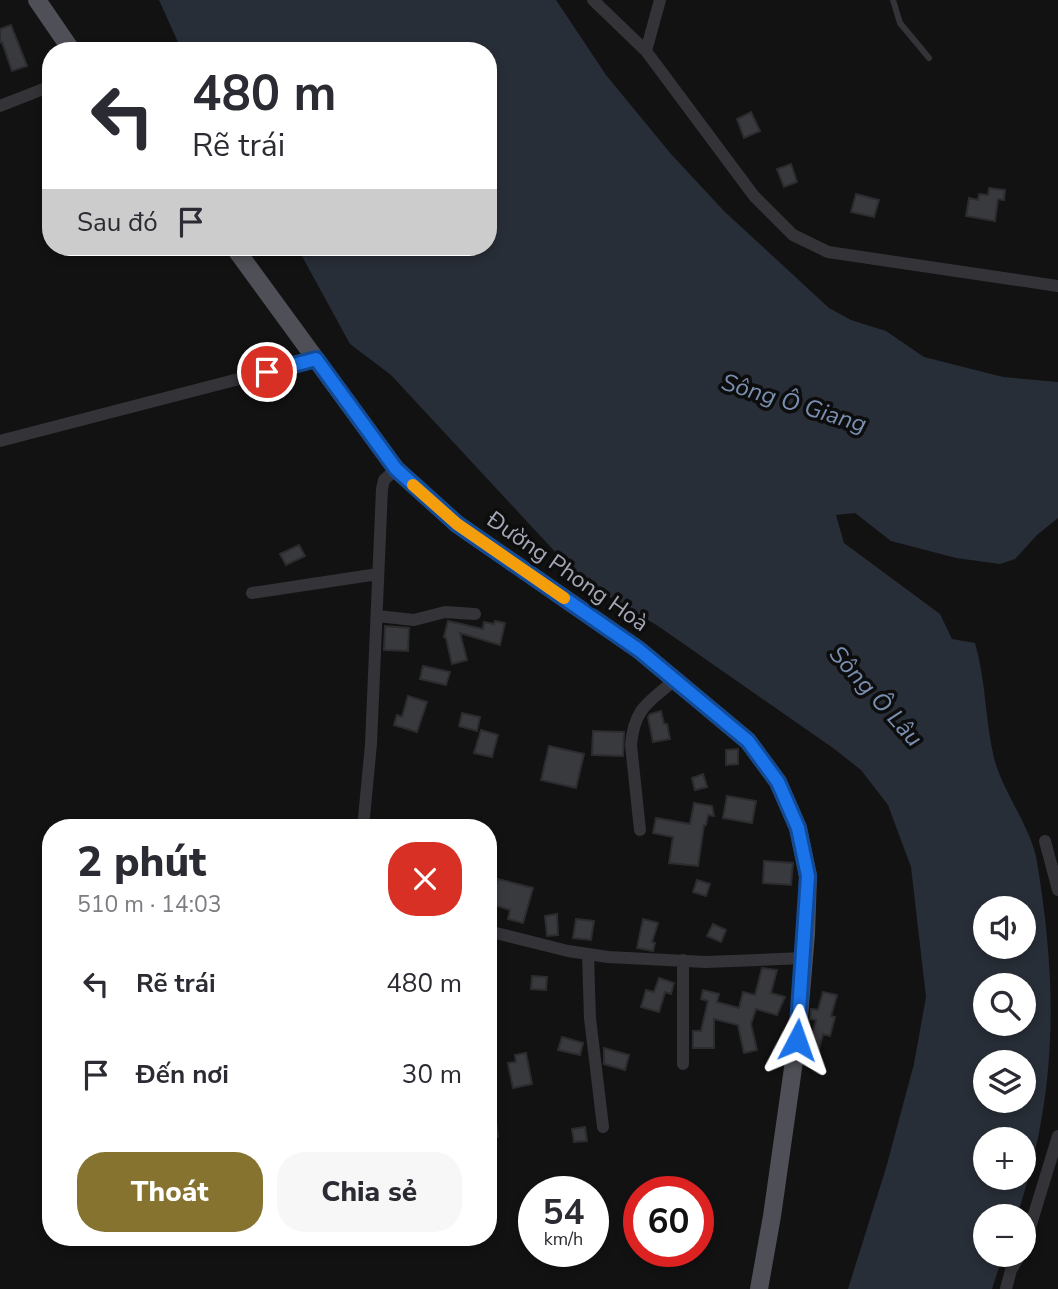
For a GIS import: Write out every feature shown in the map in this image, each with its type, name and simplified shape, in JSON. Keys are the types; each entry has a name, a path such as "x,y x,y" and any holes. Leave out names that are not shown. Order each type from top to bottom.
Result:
{"main road":[{"path":"37,0 66,42"},
{"name":"Đường Phong Hoà","path":"241,256 396,469 457,524 639,650 748,741 778,782 798,828 808,876 797,1040 759,1289"}],"street":[{"path":"593,0 646,51 754,196 793,235 828,252 1058,286"},
{"path":"646,51 660,0"},
{"path":"0,106 42,90"},
{"path":"0,441 316,359"},
{"path":"364,819 371,744 382,489 384,480 396,469"},
{"path":"252,593 378,574"},
{"path":"377,617 414,620 444,612 475,614"},
{"path":"640,830 632,732 640,709 675,680"},
{"path":"1045,841 1058,890"},
{"path":"497,933 588,955 737,962 804,958"},
{"path":"588,955 590,1018 603,1127"},
{"path":"683,960 683,1064"},
{"path":"1036,1208 1058,1136"},
{"path":"1006,1289 1013,1267"}],"lane":[{"path":"893,0 900,23 929,58"}],"water":[{"path":"159,0 556,0 606,75 671,154 724,211 829,308 851,320 886,331 924,357 1003,377 1058,382 1058,518 1037,535 1015,559 1000,564 956,558 891,541 855,513 836,515 844,543 940,614 952,639 975,643 994,758 1036,856 1048,950 1050,1038 1047,1081 1036,1143 1036,1127 973,1127 973,1190 1024,1190 1020,1204 973,1204 973,1267 999,1267 992,1289 848,1289 886,1168 914,1064 926,997 911,867 888,805 861,770 833,748 658,626 581,576 558,555 391,375 350,344 302,256 497,256 497,42 178,42"}],"building":[{"path":"11,25 27,66 12,71 2,42 0,43 0,29"},
{"path":"751,112 760,131 744,138 737,119"},
{"path":"791,164 797,182 784,187 777,169"},
{"path":"989,188 1005,190 1004,200 998,199 995,221 966,216 969,198 978,200 979,194 988,195"},
{"path":"856,194 879,200 874,217 851,212"},
{"path":"299,545 305,556 286,565 280,554"},
{"path":"448,621 483,629 484,622 505,623 500,645 460,633 467,660 452,664 444,637"},
{"path":"385,626 409,628 408,651 384,650"},
{"path":"423,666 450,672 446,685 420,679"},
{"path":"408,696 427,702 417,732 394,725 397,715 402,717"},
{"path":"661,711 670,739 653,742 648,717"},
{"path":"462,713 480,717 477,731 459,726"},
{"path":"481,730 498,735 492,757 474,753"},
{"path":"593,731 624,732 623,756 592,755"},
{"path":"549,746 584,754 576,788 541,780"},
{"path":"738,749 738,764 726,765 726,750"},
{"path":"703,774 707,787 695,790 692,778"},
{"path":"727,796 756,801 752,823 723,818"},
{"path":"694,803 712,806 714,816 708,815 704,825 698,866 669,863 673,837 653,833 656,818 690,824"},
{"path":"764,861 793,863 791,885 763,883"},
{"path":"498,879 533,888 523,923 508,919 510,910 497,906"},
{"path":"697,880 710,884 706,896 693,892"},
{"path":"557,914 558,935 547,936 545,916"},
{"path":"576,919 594,921 591,940 573,938"},
{"path":"643,919 658,923 652,942 655,943 653,951 637,948"},
{"path":"713,924 726,930 721,942 707,936"},
{"path":"762,968 777,970 771,993 785,997 777,1015 756,1009 751,1024 757,1050 744,1053 738,1025 714,1019 714,1048 693,1048 693,1031 701,1031 708,1001 701,999 703,990 719,994 717,1002 739,1008 743,992 755,995"},
{"path":"532,976 547,977 546,990 531,989"},
{"path":"659,978 674,983 671,994 665,992 659,1012 641,1007 646,990 654,992"},
{"path":"823,992 837,995 831,1016 835,1017 830,1036 823,1034 818,1053 808,1051 816,1020 810,1019 811,1009 818,1010"},
{"path":"562,1037 583,1043 580,1055 558,1050"},
{"path":"604,1048 629,1055 625,1070 604,1064"},
{"path":"526,1053 532,1084 513,1088 508,1063 516,1062 515,1055"},
{"path":"585,1127 587,1141 574,1142 572,1129"}],"slow traffic":[{"path":"413,485 457,524 564,598"}],"route":[{"path":"267,372 316,359 396,469 457,524 639,650 748,741 778,782 798,828 808,876 797,1040"}],"water label":[{"name":"Sông Ô Giang","path":"794,403"},
{"name":"Sông Ô Lâu","path":"876,696"}]}
